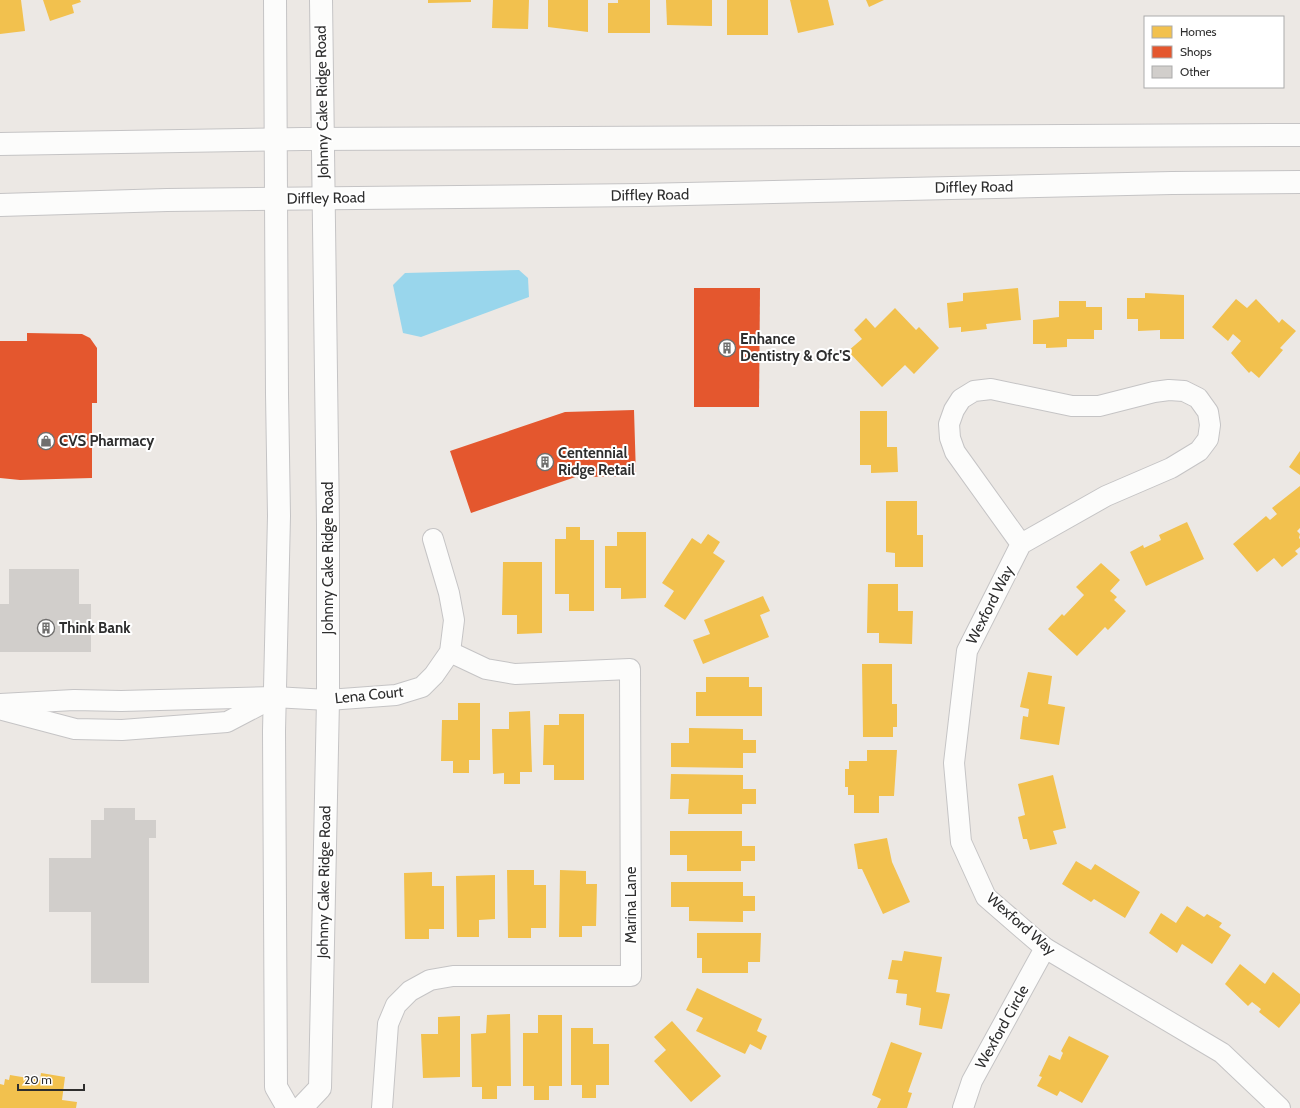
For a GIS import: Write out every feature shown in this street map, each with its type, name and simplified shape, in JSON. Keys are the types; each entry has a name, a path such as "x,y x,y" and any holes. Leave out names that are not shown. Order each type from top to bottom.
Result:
{"main road":[{"path":"275,0 279,516 274,698 276,1087 288,1108"},
{"name":"Johnny Cake Ridge Road","path":"301,1108 320,1088 328,700 328,524 321,0"},
{"path":"0,144 276,139 1300,135"},
{"name":"Diffley Road","path":"0,205 167,200 641,195 1172,183 1300,182"}],"street":[{"path":"991,389 1072,406 1098,406 1154,392 1169,390 1184,391 1198,398 1208,412 1210,425 1208,439 1199,451 1171,468 1106,496 1021,544 955,452 950,438 949,424 954,410 961,399 974,391 991,389"},
{"name":"Lena Court","path":"0,704 74,700 121,701 274,698 328,700 396,695 422,687 434,675 450,652 454,620 449,592 433,539"},
{"name":"Wexford Way","path":"1021,544 967,651 954,763 961,842 986,897 1045,948 1222,1053 1280,1108"},
{"name":"Marina Lane","path":"382,1108 388,1024 396,1005 410,992 430,980 453,976 631,976 630,669 515,674 486,669 450,652"},
{"path":"0,709 75,729 122,730 228,722 274,698"},
{"name":"Wexford Circle","path":"963,1108 972,1081 1045,948"}],"water":[{"path":"519,270 528,278 529,297 421,337 403,333 393,285 405,273"}],"building: Homes":[{"path":"0,0 21,0 25,31 0,34"},
{"path":"43,0 80,0 81,2 72,5 74,13 50,21"},
{"path":"428,0 471,0 471,2 428,3"},
{"path":"493,0 529,0 528,29 492,28"},
{"path":"548,0 588,0 588,32 548,27"},
{"path":"618,0 650,0 650,33 608,33 608,3 618,3"},
{"path":"666,0 712,0 712,26 667,25"},
{"path":"727,0 768,0 768,35 727,35"},
{"path":"790,0 828,0 834,25 798,33"},
{"path":"866,0 884,0 869,7"},
{"path":"1018,288 1021,320 986,324 987,329 961,332 961,327 949,328 947,303 963,301 963,293"},
{"path":"1145,293 1184,295 1184,339 1160,339 1160,330 1138,331 1138,319 1127,319 1127,298 1145,298"},
{"path":"1236,299 1247,308 1256,299 1279,323 1282,319 1296,331 1280,348 1283,350 1259,378 1251,371 1249,373 1231,353 1241,341 1233,334 1228,341 1212,327"},
{"path":"1059,301 1086,301 1086,307 1102,307 1102,330 1094,330 1094,339 1067,339 1067,347 1046,348 1046,344 1033,344 1033,320 1059,317"},
{"path":"895,308 916,330 919,327 939,348 914,374 905,365 882,387 848,351 862,339 854,330 866,318 875,328"},
{"path":"860,411 887,411 887,447 897,447 898,472 871,473 871,465 860,465"},
{"path":"1300,451 1300,475 1289,467"},
{"path":"1300,486 1300,528 1297,531 1300,534 1300,547 1295,551 1298,554 1282,567 1274,558 1257,572 1233,544 1266,516 1270,520 1277,514 1272,508"},
{"path":"886,501 917,501 917,535 923,535 923,567 895,567 895,553 886,552"},
{"path":"1187,522 1204,559 1146,586 1130,552 1143,545 1144,548 1161,540 1159,535"},
{"path":"566,527 580,527 580,540 594,540 594,611 569,611 569,594 555,594 555,539 566,539"},
{"path":"617,532 646,532 646,598 621,599 621,588 605,588 605,546 617,546"},
{"path":"708,534 720,542 713,553 725,561 685,620 664,606 674,591 662,583 692,538 701,544"},
{"path":"503,562 542,562 542,633 517,634 517,615 502,615"},
{"path":"1101,563 1120,580 1110,591 1117,597 1114,600 1126,611 1108,630 1105,627 1077,656 1048,629 1062,614 1064,616 1084,595 1076,587"},
{"path":"868,584 898,584 898,611 913,611 912,644 879,643 879,633 867,633"},
{"path":"763,596 770,611 760,615 769,637 703,664 693,640 710,634 704,620"},
{"path":"862,664 892,664 892,704 897,704 897,727 893,727 893,737 863,737"},
{"path":"1028,672 1052,676 1048,704 1065,707 1059,745 1020,739 1023,716 1028,717 1029,709 1020,707"},
{"path":"706,677 749,677 749,687 762,687 762,716 696,716 696,692 706,692"},
{"path":"458,703 480,703 480,760 469,760 469,773 453,773 453,761 441,761 442,720 458,720"},
{"path":"530,711 532,772 520,772 520,784 504,784 504,773 493,774 492,729 509,729 509,712"},
{"path":"559,714 584,714 584,780 554,780 554,765 543,765 544,725 559,725"},
{"path":"689,728 743,729 743,740 756,740 756,753 743,753 743,768 671,767 671,743 689,743"},
{"path":"867,750 897,750 894,796 879,796 879,813 854,813 854,795 848,795 848,787 845,787 845,769 849,769 849,761 867,761"},
{"path":"671,774 743,775 743,789 756,789 756,804 742,804 742,814 688,814 689,799 670,799"},
{"path":"1053,775 1066,828 1053,831 1057,844 1030,850 1027,839 1023,839 1018,817 1025,815 1018,784"},
{"path":"670,831 742,831 742,846 755,846 755,861 741,861 741,871 687,871 687,855 670,855"},
{"path":"887,838 892,862 910,902 883,914 862,869 858,869 854,844"},
{"path":"1076,861 1091,870 1095,864 1140,892 1125,918 1094,899 1091,902 1062,884"},
{"path":"507,870 534,870 534,885 546,885 546,928 531,928 531,938 508,938"},
{"path":"560,870 586,871 586,884 597,884 596,926 582,926 582,937 559,937"},
{"path":"432,872 432,886 444,886 444,929 429,929 429,939 405,939 404,873"},
{"path":"495,875 495,919 479,920 479,937 457,937 456,876"},
{"path":"671,882 743,882 743,896 755,896 755,911 743,911 743,922 689,921 689,907 671,907"},
{"path":"1187,906 1204,917 1207,914 1222,923 1219,927 1231,935 1212,964 1182,944 1177,953 1149,933 1161,913 1176,923"},
{"path":"697,933 761,933 760,962 748,962 748,973 702,973 702,958 697,958"},
{"path":"904,951 942,957 936,992 950,994 942,1029 919,1025 921,1008 906,1005 907,994 896,993 898,980 888,979 892,960 902,961"},
{"path":"1240,964 1265,984 1273,972 1300,994 1300,1003 1279,1028 1259,1012 1261,1009 1252,1002 1248,1006 1225,984"},
{"path":"697,988 762,1019 757,1031 767,1036 761,1050 750,1044 745,1054 696,1031 703,1018 686,1010"},
{"path":"510,1014 511,1086 497,1086 497,1099 482,1099 482,1087 472,1087 471,1034 486,1033 487,1015"},
{"path":"538,1015 562,1015 562,1086 549,1086 549,1100 534,1100 534,1086 523,1086 523,1033 538,1033"},
{"path":"460,1016 460,1077 423,1078 421,1034 438,1034 438,1017"},
{"path":"672,1021 721,1076 691,1102 654,1061 666,1050 654,1037"},
{"path":"571,1028 593,1028 593,1044 609,1044 609,1085 596,1085 596,1098 582,1098 582,1085 571,1085"},
{"path":"1069,1036 1109,1056 1082,1103 1060,1091 1057,1096 1037,1086 1042,1077 1039,1076 1049,1055 1060,1060 1063,1053 1061,1051"},
{"path":"891,1042 922,1053 908,1092 912,1093 907,1108 877,1108 881,1099 872,1095"},
{"path":"41,1073 65,1077 62,1100 77,1102 76,1108 0,1108 0,1084 4,1085 5,1079 9,1080 10,1075 40,1080"}],"building: Shops":[{"name":"Enhance Dentistry & Ofc'S","path":"694,288 760,288 759,407 694,407"},
{"name":"CVS Pharmacy","path":"27,333 82,334 90,338 97,348 97,403 92,403 92,478 20,480 0,478 0,341 27,341"},
{"name":"Centennial Ridge Retail","path":"634,410 636,476 589,477 587,473 471,513 450,451 565,412"}],"building: Other":[{"name":"Think Bank","path":"9,569 79,569 79,604 91,604 91,652 0,652 0,604 9,604"},
{"path":"104,808 135,808 135,820 156,820 156,838 149,838 149,983 91,983 91,912 49,912 49,858 91,858 91,820 104,820"}],"place":[{"name":"Enhance Dentistry & Ofc'S","path":"727,348"},
{"name":"CVS Pharmacy","path":"46,441"},
{"name":"Centennial Ridge Retail","path":"545,462"},
{"name":"Think Bank","path":"46,628"}]}
